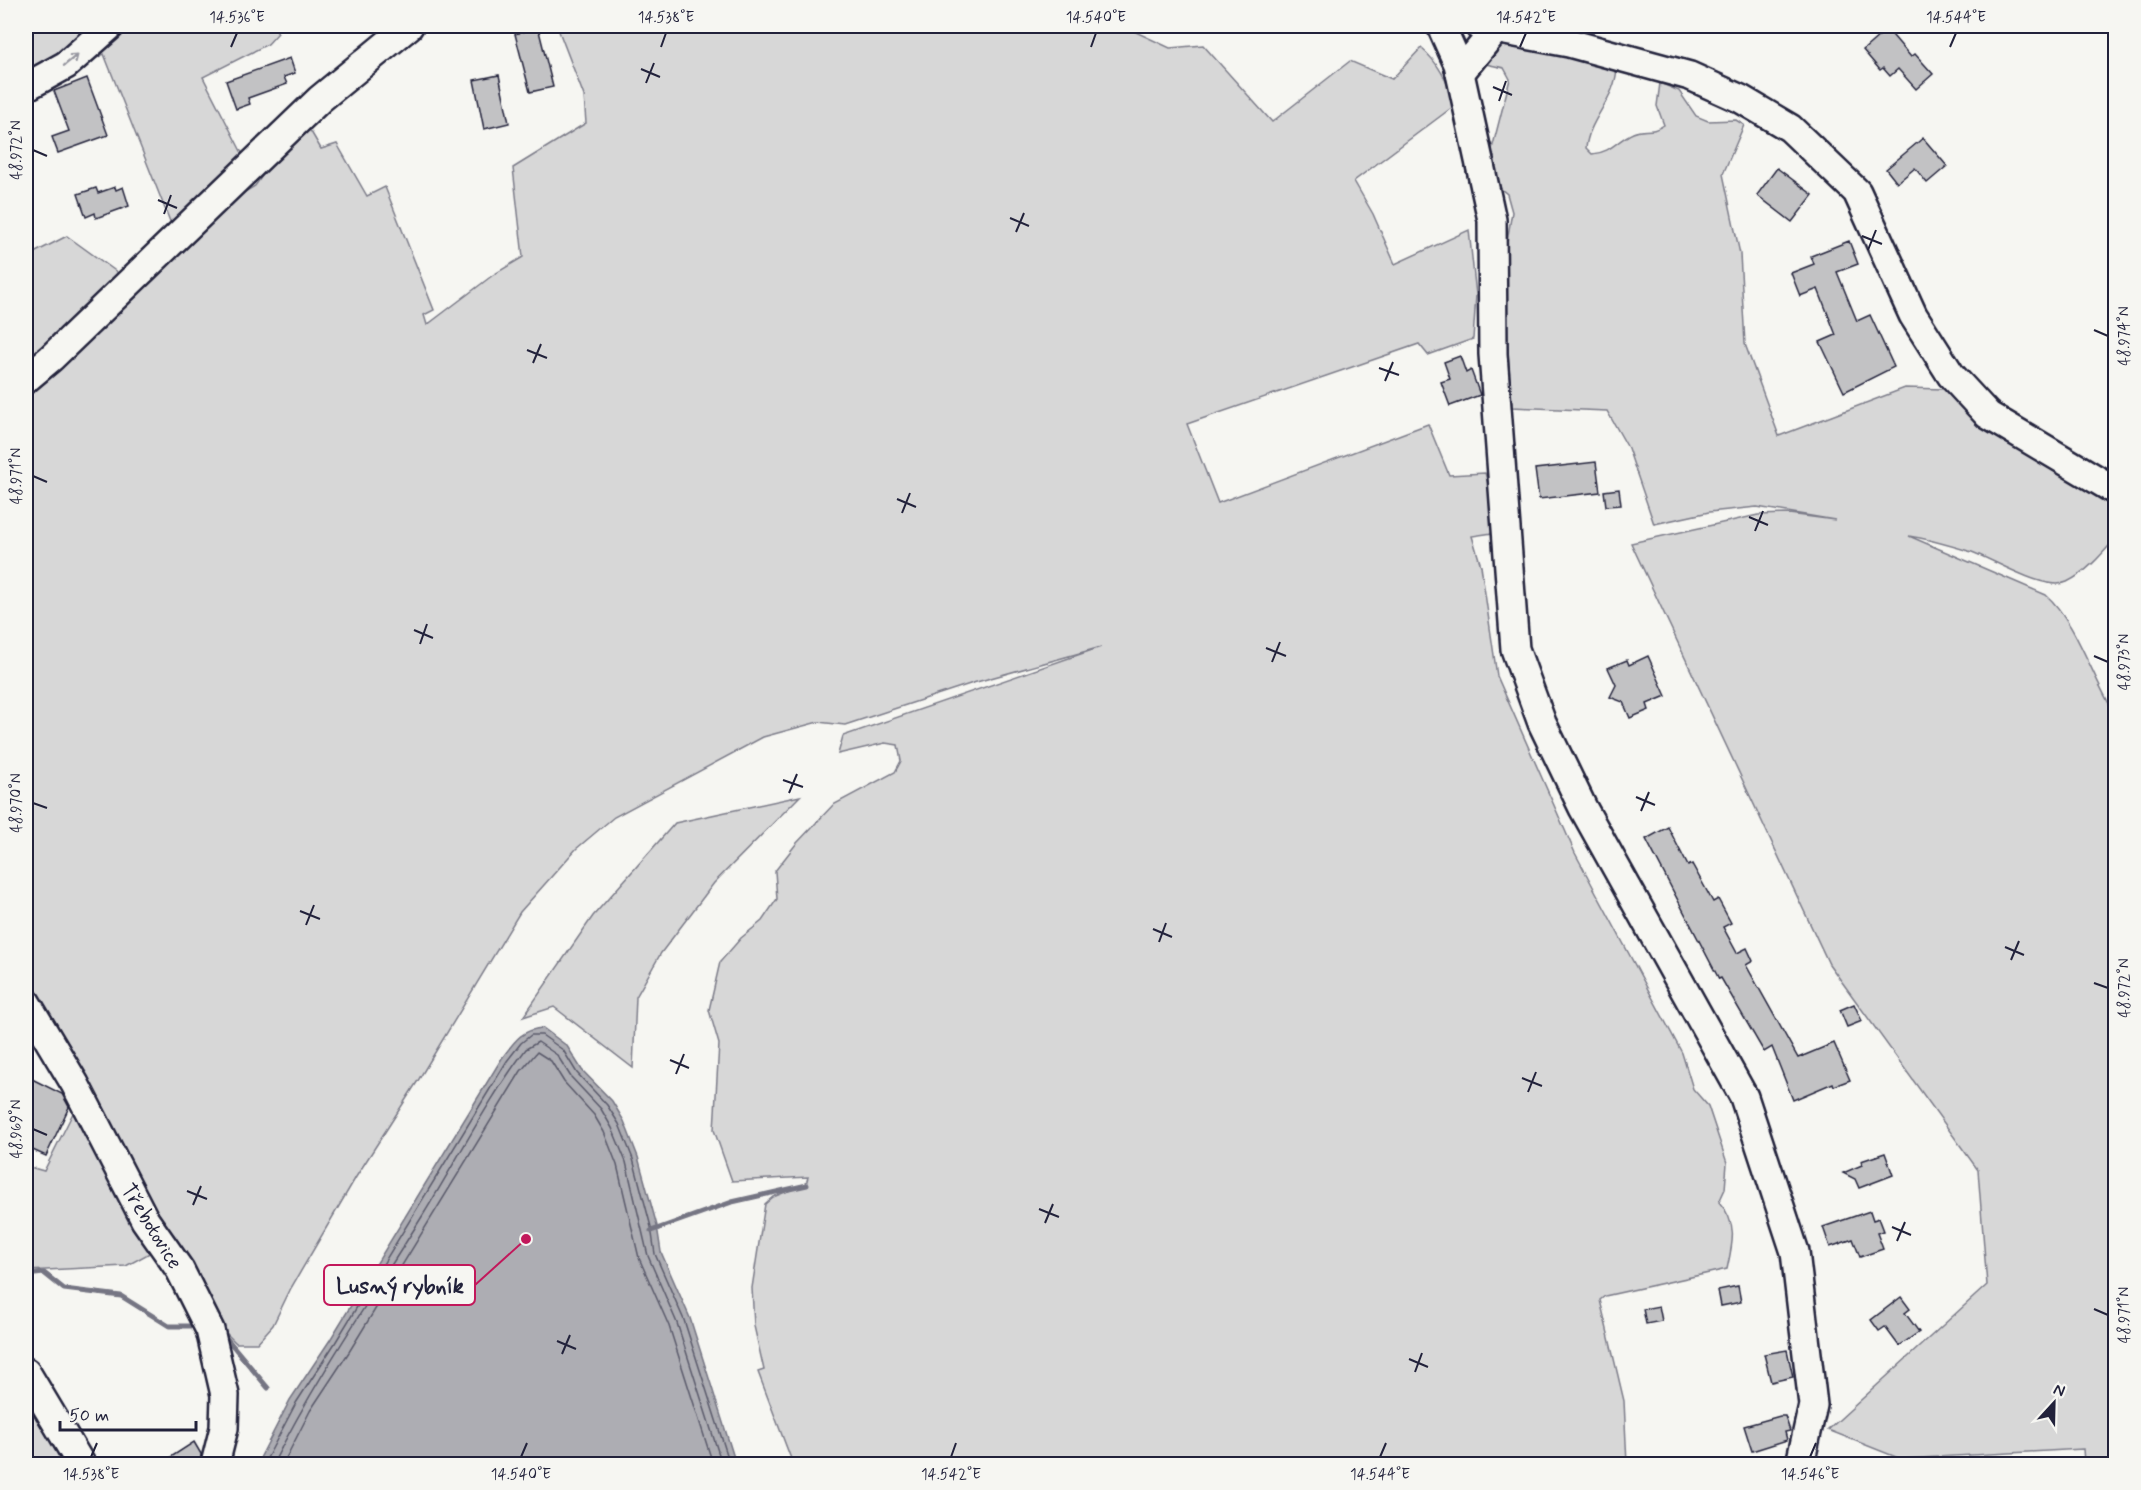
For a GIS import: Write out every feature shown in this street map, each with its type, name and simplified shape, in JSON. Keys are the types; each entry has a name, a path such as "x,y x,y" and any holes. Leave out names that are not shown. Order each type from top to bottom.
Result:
{"street":[{"path":"26,87 66,65 110,26"},
{"path":"26,379 51,358 320,99 409,26"},
{"path":"1441,26 1461,73 1492,220 1493,354 1515,649 1542,723 1583,808 1744,1097 1795,1252 1813,1405 1800,1464"},
{"path":"1461,73 1488,27 1569,43 1690,76 1741,99 1790,128 1857,192 1913,315 1951,375 1989,415 2115,491"},
{"name":"Třebotovice","path":"26,1002 75,1084 145,1220 185,1278 210,1330 225,1395 224,1428 214,1464"},
{"path":"26,1372 81,1464"}],"shaded area":[{"path":"26,26 274,26 278,33 268,44 203,77 245,159 173,229 104,54 26,94"},
{"path":"557,26 1123,26 1170,48 1203,45 1272,122 1350,61 1392,79 1421,48 1433,60 1446,81 1454,106 1354,181 1373,214 1395,264 1469,230 1476,295 1473,339 1428,355 1419,344 1187,424 1218,503 1428,424 1449,475 1485,473 1493,501 1492,533 1472,536 1481,566 1497,676 1575,853 1682,1053 1693,1089 1708,1106 1727,1163 1725,1189 1719,1202 1729,1218 1732,1234 1727,1269 1605,1296 1600,1300 1624,1401 1627,1464 793,1464 758,1372 764,1370 754,1326 752,1288 765,1204 773,1197 806,1184 808,1177 732,1181 714,1130 719,1044 709,1010 720,962 741,938 762,921 777,899 775,871 796,844 833,805 895,772 901,761 898,745 885,743 838,754 843,736 1101,647 973,683 845,725 818,722 763,737 614,817 576,849 520,912 419,1079 356,1177 291,1288 273,1325 257,1343 236,1343 220,1327 26,989 26,652 31,637 26,637 26,395 121,308 223,205 255,186 274,159 310,130 321,149 337,144 367,196 385,187 434,310 424,315 427,325 493,275 523,257 513,168 586,123 584,96"},
{"path":"1503,39 1617,67 1616,78 1608,99 1588,137 1586,148 1592,154 1609,149 1633,133 1664,125 1657,106 1660,83 1679,91 1696,116 1708,121 1736,120 1744,125 1723,174 1740,254 1745,344 1779,436 1905,388 1944,389 1980,420 2115,499 2115,539 2081,574 2058,584 2046,583 2020,574 1972,552 1909,536 2046,595 2075,634 2115,714 2115,1464 2062,1464 2065,1461 2084,1462 2083,1449 1901,1459 1828,1430 1987,1285 1978,1170 1829,964 1631,543 1758,515 1789,514 1835,520 1757,507 1709,512 1654,524 1628,448 1607,411 1512,407 1502,271 1512,212 1507,194 1495,184 1492,149 1510,79 1504,68 1481,63"},
{"path":"67,236 121,275 26,365 26,257"},
{"path":"800,796 714,883 661,953 636,997 633,1068 554,1007 523,1017 593,916 675,823"},
{"path":"76,1107 152,1243 148,1254 126,1266 26,1271 26,1166 44,1171"},
{"path":"26,1390 72,1464 26,1464"}],"water":[{"path":"543,1028 567,1046 582,1070 612,1101 624,1121 638,1157 657,1226 661,1252 690,1318 736,1464 257,1464 290,1400 330,1340 502,1058 524,1034"}],"building":[{"path":"538,27 553,87 530,92 515,34"},
{"path":"1887,29 1911,57 1915,54 1933,74 1916,89 1898,69 1890,76 1883,68 1880,70 1863,50"},
{"path":"290,58 295,73 284,77 287,84 248,98 250,104 236,109 226,81"},
{"path":"499,75 509,123 484,129 474,80"},
{"path":"87,78 108,135 58,153 52,137 69,131 54,91"},
{"path":"1923,138 1947,166 1927,183 1915,168 1897,183 1886,169"},
{"path":"1777,168 1813,195 1792,222 1757,195"},
{"path":"115,187 116,190 123,187 129,206 96,218 95,213 86,217 78,194 96,188 98,193"},
{"path":"1849,241 1858,264 1837,272 1857,321 1870,315 1894,367 1844,392 1820,342 1836,335 1818,289 1800,296 1791,273 1814,264 1811,256"},
{"path":"1460,356 1466,373 1471,370 1480,395 1450,406 1441,382 1450,379 1444,362"},
{"path":"1596,462 1600,492 1539,499 1535,469"},
{"path":"1619,489 1621,505 1606,506 1604,491"},
{"path":"1648,656 1666,696 1647,704 1649,710 1630,718 1623,702 1610,697 1616,685 1608,668 1627,660 1629,665"},
{"path":"1668,827 1688,866 1692,864 1713,902 1718,899 1731,923 1723,927 1737,953 1747,948 1753,961 1746,965 1798,1058 1834,1043 1850,1080 1834,1086 1833,1083 1793,1100 1772,1047 1764,1052 1721,978 1719,979 1646,839"},
{"path":"1854,1004 1862,1021 1847,1027 1840,1010"},
{"path":"26,1076 62,1094 69,1107 46,1156 26,1147"},
{"path":"1885,1153 1893,1175 1859,1188 1855,1179 1843,1173 1862,1165 1861,1161"},
{"path":"1870,1211 1873,1220 1879,1218 1884,1231 1877,1233 1883,1249 1860,1257 1853,1239 1830,1247 1823,1227"},
{"path":"1738,1286 1741,1302 1721,1306 1718,1290"},
{"path":"1901,1297 1910,1309 1905,1313 1919,1332 1899,1346 1885,1327 1879,1331 1871,1320"},
{"path":"1659,1306 1662,1321 1646,1324 1643,1309"},
{"path":"1787,1350 1793,1377 1771,1382 1764,1354"},
{"path":"1785,1416 1790,1431 1785,1432 1787,1440 1752,1451 1744,1426"},
{"path":"194,1442 201,1454 200,1464 160,1464"}],"waterway":[{"path":"651,1231 732,1202 807,1185"},
{"path":"26,1275 44,1273 64,1289 121,1296 169,1326 199,1326"},
{"path":"223,1334 268,1388"}],"place":[{"name":"Lusný rybník","path":"526,1239"}]}
